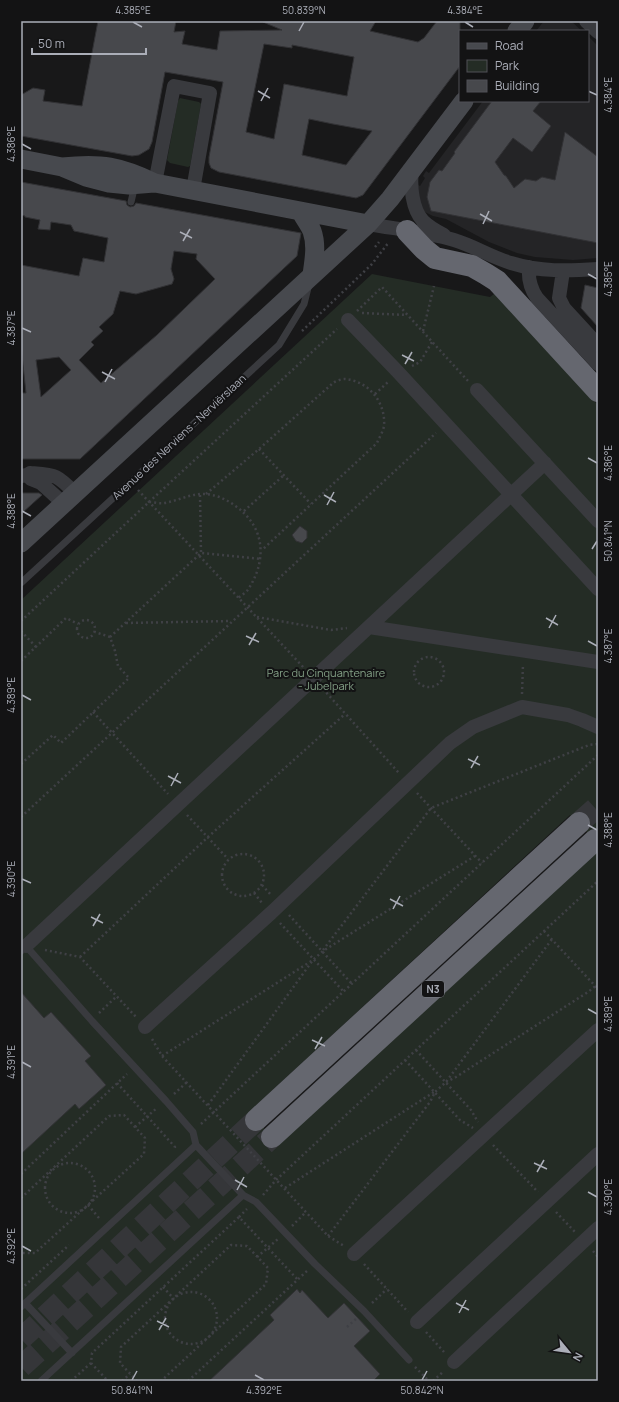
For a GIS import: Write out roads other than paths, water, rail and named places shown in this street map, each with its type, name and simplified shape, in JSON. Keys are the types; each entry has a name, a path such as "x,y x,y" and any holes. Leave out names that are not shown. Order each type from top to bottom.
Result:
{"highway":[{"path":"407,231 435,258 472,266 497,281 598,391"},
{"name":"N3","path":"256,1120 579,823"},
{"name":"N3","path":"272,1137 595,840"}],"street":[{"path":"518,30 525,21"},
{"path":"586,21 598,32"},
{"path":"155,183 174,86 210,92 193,190"},
{"path":"21,543 368,224 390,199 463,102"},
{"path":"21,159 62,166 88,164 113,167 132,172 155,183 453,240 468,244 510,263 529,267 563,271 598,269"},
{"path":"62,166 86,177 109,183 128,185 133,193 155,183"},
{"path":"412,170 410,182 411,193 422,220 432,228 453,240"},
{"path":"301,212 312,230 314,241 315,258 312,275"},
{"path":"529,267 528,276 530,286 537,298 598,364"},
{"path":"563,271 559,298 564,308 598,345"},
{"path":"348,320 398,372 598,589"},
{"path":"477,390 598,521"},
{"path":"24,949 545,463"},
{"path":"24,475 30,473 53,474 61,479 69,498"},
{"path":"369,627 598,662"},
{"path":"145,1027 275,909 450,743 464,733 488,720 522,707 568,715 598,727"},
{"path":"354,1254 598,1030"},
{"path":"417,1322 598,1154"},
{"path":"454,1362 598,1228"}],"lane":[{"name":"Avenue des Nerviens - Nerviërslaan","path":"21,583 279,345 304,304 312,275"},
{"path":"24,949 135,1067 192,1132 196,1145 243,1195 256,1202 315,1264 364,1311 409,1360"},
{"path":"72,1353 23,1305 196,1145"},
{"path":"41,1381 243,1195"}],"tunnel":[{"path":"579,823 598,806"},
{"path":"21,1339 256,1120"},
{"path":"21,1367 272,1137"}],"park label":[{"name":"Parc du Cinquantenaire - Jubelpark","path":"326,679"}]}
